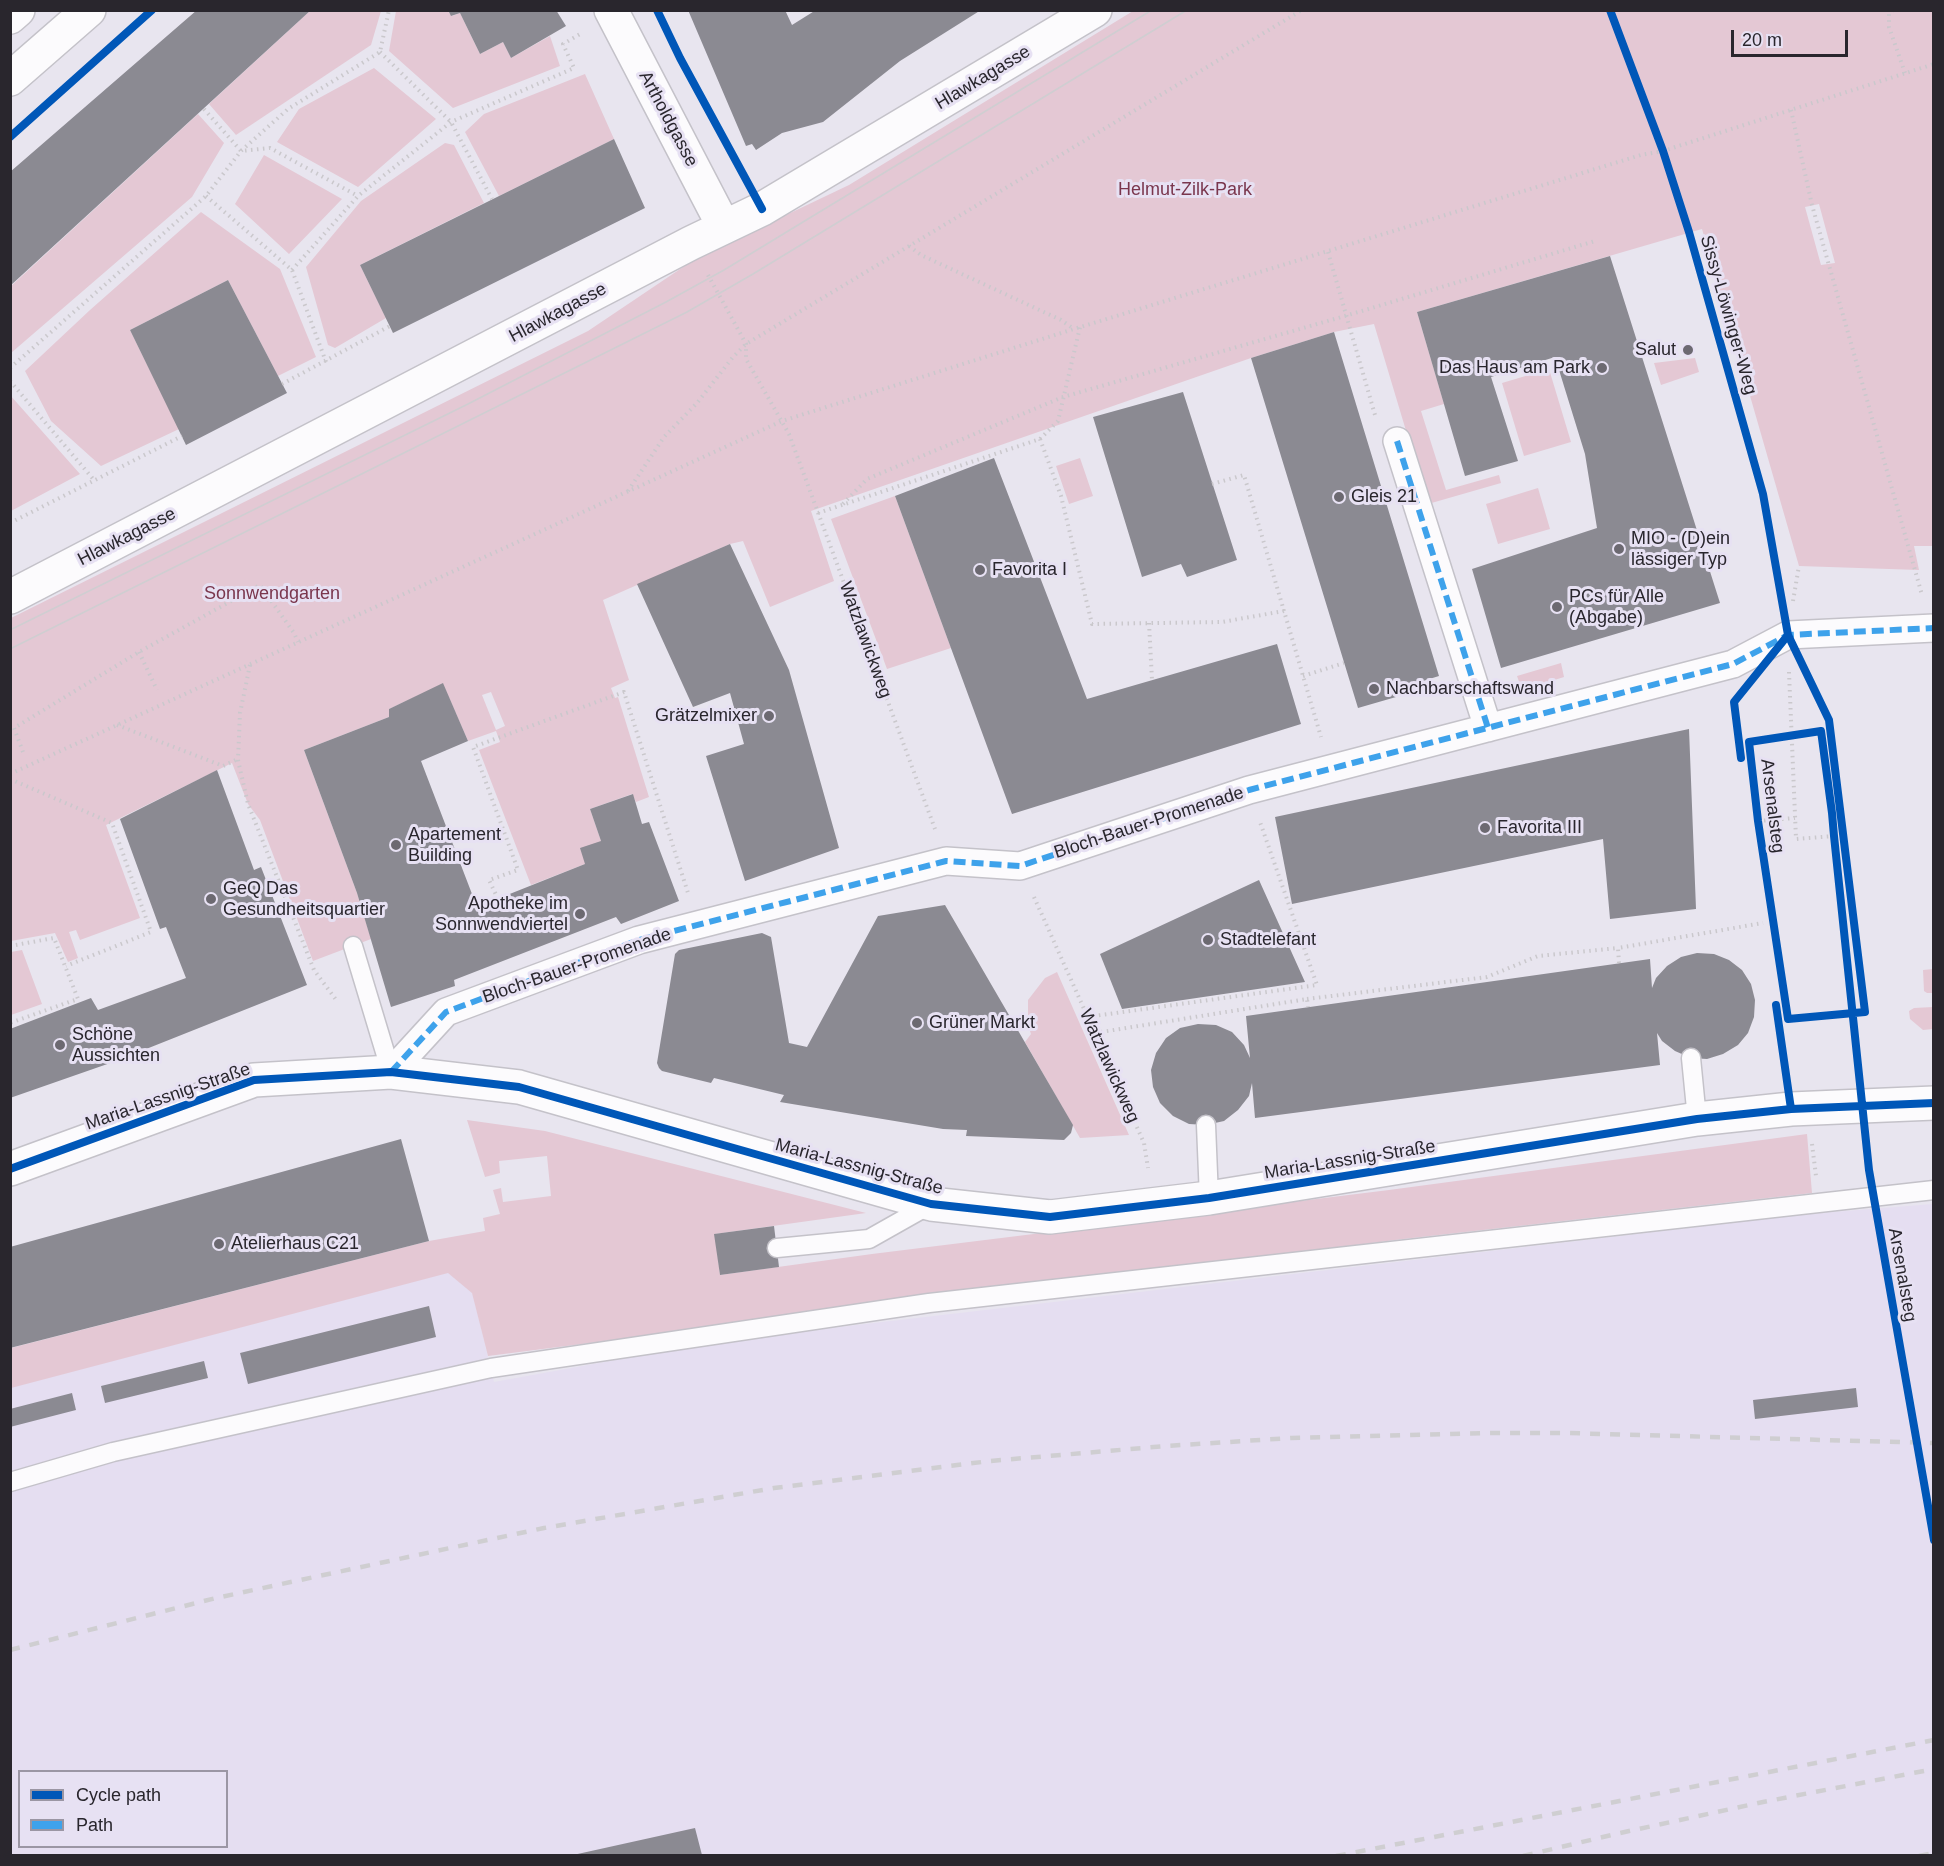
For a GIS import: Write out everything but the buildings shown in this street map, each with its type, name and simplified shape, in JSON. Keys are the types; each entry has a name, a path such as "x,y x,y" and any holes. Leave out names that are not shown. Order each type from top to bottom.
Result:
{"street":[{"path":"10,17 18,10"},
{"path":"10,79 89,10"},
{"name":"Hlawkagasse","path":"10,597 691,243 762,209 1095,10"},
{"name":"Artholdgasse","path":"612,12 724,227"},
{"path":"1397,441 1488,728"},
{"name":"Bloch-Bauer-Promenade","path":"391,1072 446,1012 639,940 946,861 1020,866 1249,790 1733,664 1788,635 1932,628"},
{"name":"Maria-Lassnig-Straße","path":"10,1169 254,1080 391,1072 519,1087 931,1204 1050,1217 1209,1197 1697,1119 1808,1108 1934,1103"}],"lane":[{"path":"353,946 391,1072"},
{"path":"1690,1058 1697,1119"},
{"path":"1206,1125 1209,1197"},
{"path":"10,1482 113,1452 491,1368 929,1304 1934,1190"},
{"path":"777,1248 869,1239 931,1204"}],"path":[{"path":"10,368 206,196 241,151 288,109 380,52 389,10"},
{"path":"627,491 664,437 697,403 733,357 746,345 1302,10"},
{"path":"1893,10 1889,14 1888,21 1905,73"},
{"path":"292,270 358,196 451,122 574,68 563,44 612,12"},
{"path":"380,52 451,122 492,199"},
{"path":"10,774 782,421 1934,64"},
{"path":"204,109 241,151"},
{"path":"1791,110 1812,205 1932,628"},
{"path":"1661,147 1666,161"},
{"path":"241,151 270,148 358,196"},
{"path":"206,196 292,270 326,362"},
{"path":"843,504 867,479 1064,397 1595,241"},
{"path":"909,246 921,255 1060,320 1074,329"},
{"path":"1328,252 1384,445 1397,441"},
{"path":"282,384 390,326"},
{"path":"818,513 1040,439 1058,421 1080,327"},
{"path":"10,381 94,480"},
{"path":"10,523 182,436"},
{"path":"1040,439 1061,496 1092,624 1222,622 1284,611"},
{"path":"1212,484 1244,476 1331,769"},
{"path":"23,752 14,728 139,652 260,585 298,642"},
{"path":"1149,623 1152,681"},
{"path":"139,652 157,690"},
{"path":"1303,676 1344,663"},
{"path":"250,664 240,713 238,759 249,804 314,970 342,1007"},
{"path":"498,899 489,880 518,870 473,747 624,692 699,925"},
{"path":"117,725 223,766 238,759"},
{"path":"10,779 112,823 151,932 66,966"},
{"path":"1087,1017 1317,985 1249,790"},
{"path":"1751,830 1753,820 1795,818 1796,838 1834,836"},
{"path":"1833,825 1835,848"},
{"path":"1762,911 1765,934"},
{"path":"1095,1033 1307,999 1487,977 1538,956 1618,948 1763,923"},
{"path":"10,946 54,938 78,999 10,1023"},
{"path":"1618,948 1619,963"},
{"path":"1307,999 1308,1007"},
{"path":"1808,1108 1819,1203"}],"shaded area":[{"path":"1933,1204 1933,1855 11,1856 11,1387 465,1261 494,1382 649,1354 831,1328 1808,1214"}],"green space":[{"path":"311,10 381,11 371,45 236,135 209,104"},
{"path":"396,11 448,11 452,16 460,13 480,54 503,42 511,58 550,36 560,66 453,108 389,51"},
{"name":"Helmut-Zilk-Park","path":"1133,11 1933,11 1934,546 1914,546 1919,570 1799,566 1702,229 1417,312 1444,404 1421,411 1446,490 1499,475 1501,483 1428,504 1374,324 1334,332 1251,358 811,511 834,581 770,607 743,541 730,544 603,600 629,680 611,688 615,698 618,697 649,797 636,802 632,794 590,809 601,841 585,864 531,885 479,750 500,742 496,731 468,741 443,684 389,709 389,717 304,750 357,893 371,939 313,961 260,820 248,804 232,763 106,825 140,918 80,940 76,930 69,932 78,958 68,962 55,933 11,941 11,618 588,331 698,257 849,185","holes":["1819,204 1835,263 1821,265 1805,207","491,692 505,726 496,730 482,695"]},
{"path":"374,68 436,119 358,187 277,142 299,109"},
{"path":"585,74 614,139 499,196 465,132 484,114"},
{"path":"198,114 224,143 192,197 11,353 11,286"},
{"path":"445,143 454,145 484,203 360,265 386,318 335,348 328,345 306,267 361,201"},
{"path":"264,155 342,199 289,254 235,204"},
{"path":"201,212 280,269 316,357 278,376 228,280 130,330 179,429 101,466 51,421 25,371"},
{"path":"1695,358 1699,372 1661,385 1654,363"},
{"path":"1549,369 1571,442 1524,456 1502,383"},
{"path":"10,395 80,474 11,511 10,511"},
{"path":"1080,458 1093,496 1069,504 1056,466"},
{"path":"1538,488 1550,529 1498,544 1486,504"},
{"path":"895,496 951,648 887,669 831,519"},
{"path":"1561,663 1564,677 1522,690 1517,676"},
{"path":"22,950 42,1004 11,1015 11,952"},
{"path":"1933,969 1933,993 1927,993 1924,991 1923,970"},
{"path":"1057,972 1129,1135 1080,1138 1025,1042 1031,1034 1028,1025 1028,1000 1045,978"},
{"path":"1933,1007 1933,1029 1923,1030 1910,1019 1909,1011 1914,1008"},
{"path":"467,1120 545,1131 866,1213 715,1234 720,1275 1807,1134 1812,1193 1403,1239 488,1356 472,1293 448,1273 11,1388 11,1348 429,1241 485,1231 483,1218 500,1214 493,1190 501,1188 503,1202 551,1196 547,1156 499,1161 500,1173 485,1177"}],"tram line":[{"path":"10,630 468,404 666,302 724,270 1152,10"},
{"path":"10,649 687,312 1187,10"}],"railway":[{"path":"10,1650 216,1598 544,1528 774,1488 990,1461 1291,1438 1486,1433 1567,1433 1934,1443"},
{"path":"1336,1856 1934,1740"},
{"path":"1523,1856 1763,1802 1934,1769"},
{"path":"1919,1856 1934,1853"}],"marked path":[{"path":"1397,441 1488,728"},
{"path":"391,1072 446,1012 639,940 946,861 1020,866 1249,790 1733,664 1788,635 1934,628"}],"cycle path":[{"path":"10,137 152,10"},
{"path":"657,10 680,58 762,209"},
{"name":"Sissy-Löwinger-Weg","path":"1610,10 1663,151 1689,232 1763,494 1788,635 1829,720 1865,1012 1788,1019 1758,821 1749,742 1821,731 1832,813 1834,836 1869,1170 1934,1540"},
{"path":"1741,758 1734,702 1788,635"},
{"path":"1776,1005 1791,1109"},
{"path":"10,1169 254,1080 391,1072 519,1087 931,1204 1050,1217 1209,1198 1697,1119 1791,1109 1934,1103"}],"place":[{"name":"Salut","path":"1688,350"},
{"name":"Das Haus am Park","path":"1602,368"},
{"name":"Gleis 21","path":"1339,497"},
{"name":"MIO - (D)ein lässiger Typ","path":"1619,549"},
{"name":"Favorita I","path":"980,570"},
{"name":"PCs für Alle (Abgabe)","path":"1557,607"},
{"name":"Nachbarschaftswand","path":"1374,689"},
{"name":"Grätzelmixer","path":"769,716"},
{"name":"Favorita III","path":"1485,828"},
{"name":"Apartement Building","path":"396,845"},
{"name":"GeQ Das Gesundheitsquartier","path":"211,899"},
{"name":"Apotheke im Sonnwendviertel","path":"580,914"},
{"name":"Stadtelefant","path":"1208,940"},
{"name":"Grüner Markt","path":"917,1023"},
{"name":"Schöne Aussichten","path":"60,1045"},
{"name":"Atelierhaus C21","path":"219,1244"}],"park label":[{"name":"Sonnwendgarten","path":"272,594"}]}
